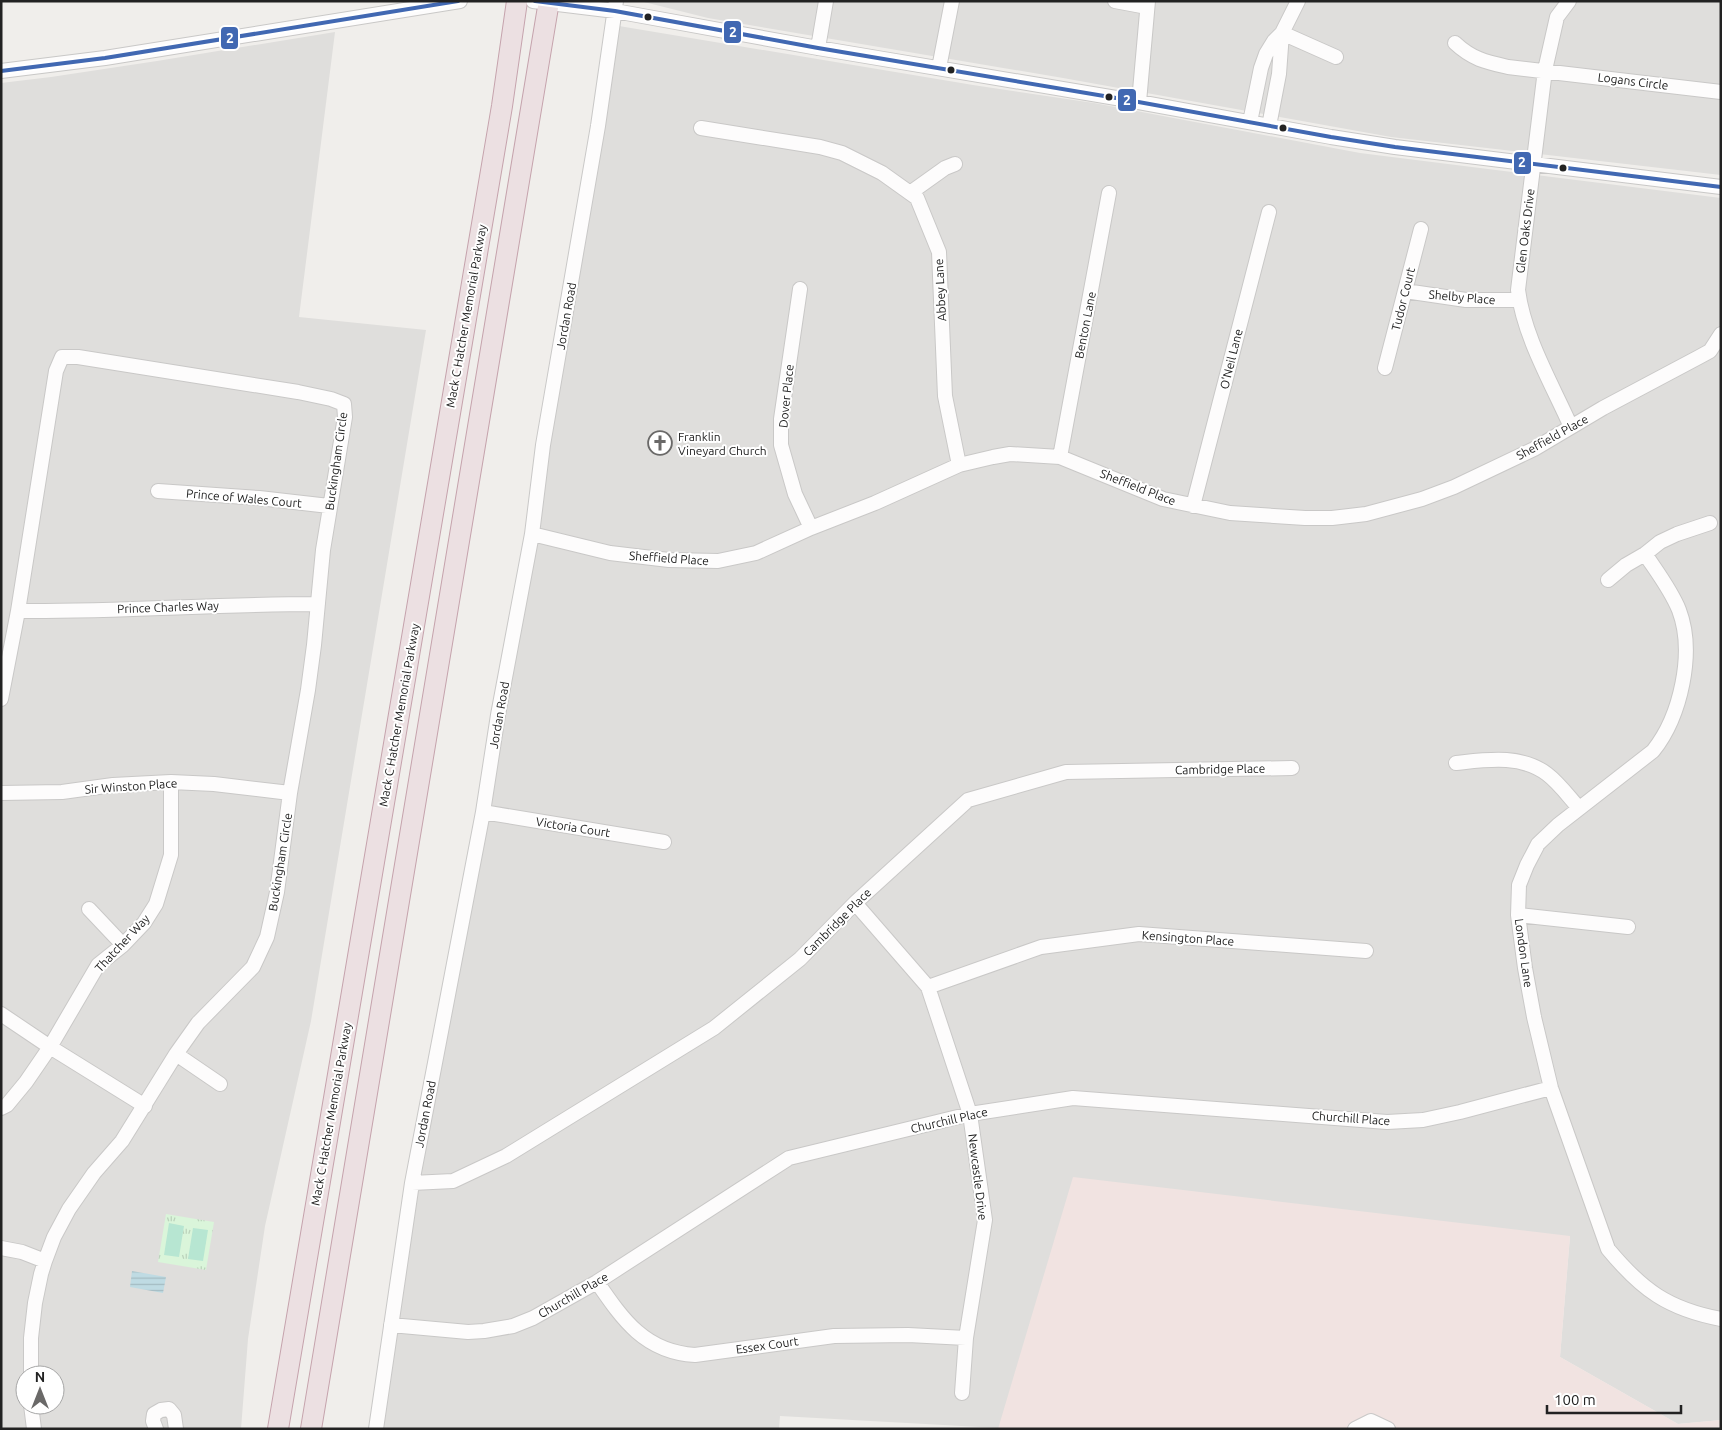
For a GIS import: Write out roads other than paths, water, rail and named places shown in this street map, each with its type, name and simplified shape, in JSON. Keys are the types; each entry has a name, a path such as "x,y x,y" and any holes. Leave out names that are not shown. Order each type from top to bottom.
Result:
{"highway":[{"name":"Mack C Hatcher Memorial Parkway","path":"278,1429 500,116 517,1"},
{"path":"311,1429 544,2"}],"street":[{"path":"1,71 105,58 460,1"},
{"path":"818,48 826,1"},
{"path":"939,68 952,1"},
{"path":"1115,1 1147,4 1138,102"},
{"path":"1250,122 1261,68 1266,54 1274,41 1282,33 1298,1"},
{"name":"Glen Oaks Drive","path":"1569,1 1557,17 1545,70 1518,290 1519,300 1531,338 1571,427"},
{"path":"544,2 616,6 818,48 1395,147 1721,187"},
{"name":"Jordan Road","path":"376,1429 412,1183 483,812 498,715 532,534 543,445 598,126 616,6"},
{"path":"1282,33 1336,57"},
{"path":"1269,126 1279,74 1282,33"},
{"name":"Logans Circle","path":"1455,43 1466,54 1483,61 1508,67 1721,92"},
{"name":"Abbey Lane","path":"702,128 820,147 842,153 882,173 917,198 939,252 945,396 960,465"},
{"path":"910,193 945,168 955,164"},
{"name":"Benton Lane","path":"1060,456 1109,193"},
{"name":"O'Neil Lane","path":"1193,506 1268,212"},
{"name":"Tudor Court","path":"1385,368 1421,229"},
{"name":"Dover Place","path":"800,290 782,419 782,445 795,494 811,528"},
{"name":"Shelby Place","path":"1405,291 1466,300 1519,300"},
{"name":"Sheffield Place","path":"532,534 610,553 669,560 718,561 756,553 960,465 993,456 1010,454 1060,456 1163,499 1230,513 1332,518 1366,514 1422,499 1454,487 1534,449 1710,351 1721,334"},
{"name":"Buckingham Circle","path":"1,699 18,610 56,370 62,357 78,357 298,392 331,399 344,404 345,417 322,550 308,690 290,793 277,892 267,937 253,967 198,1023 176,1054 122,1141 94,1173 69,1210 54,1237 44,1261 34,1312 30,1365"},
{"name":"Prince of Wales Court","path":"158,491 259,498 329,506"},
{"path":"1608,580 1660,542 1710,523"},
{"name":"London Lane","path":"1645,554 1675,602 1684,626 1686,646 1680,694 1676,709 1663,739 1654,751 1579,808 1538,844 1519,885 1518,915 1534,1017 1551,1088 1608,1249 1626,1271 1647,1291 1691,1312 1721,1319"},
{"name":"Prince Charles Way","path":"18,610 72,611 232,604 318,604"},
{"path":"1456,763 1496,759 1524,763 1547,774 1579,808"},
{"name":"Cambridge Place","path":"412,1183 452,1181 506,1156 714,1028 800,959 855,903 968,800 1066,772 1292,768"},
{"name":"Sir Winston Place","path":"1,793 62,792 113,785 172,782 214,784 290,793"},
{"name":"Thatcher Way","path":"1,1108 7,1105 26,1082 50,1047 98,966 123,945 144,923 156,904 170,855 172,782"},
{"name":"Victoria Court","path":"483,812 664,842"},
{"name":"Newcastle Drive","path":"855,903 928,987 970,1114 985,1220 966,1338 962,1393"},
{"path":"89,909 123,945"},
{"path":"1518,915 1628,926"},
{"name":"Kensington Place","path":"928,987 1041,947 1139,934 1366,950"},
{"path":"1,1014 145,1106"},
{"path":"176,1054 220,1084"},
{"name":"Churchill Place","path":"391,1325 468,1332 513,1326 533,1318 597,1282 789,1158 970,1114 1073,1098 1387,1122 1423,1120 1551,1088"},
{"path":"1,1248 22,1252 44,1261"},
{"name":"Essex Court","path":"597,1282 627,1324 636,1332 656,1346 682,1354 695,1355 834,1336 908,1334 966,1338"},
{"path":"156,1429 153,1421 154,1414 161,1410 169,1409 174,1415 176,1429"},
{"path":"32,1415 34,1429"},
{"path":"1355,1429 1371,1420 1388,1429"}],"water":[{"path":"132,1271 166,1277 163,1293 130,1287"}],"place":[{"name":"Franklin Vineyard Church","path":"660,443"}]}
